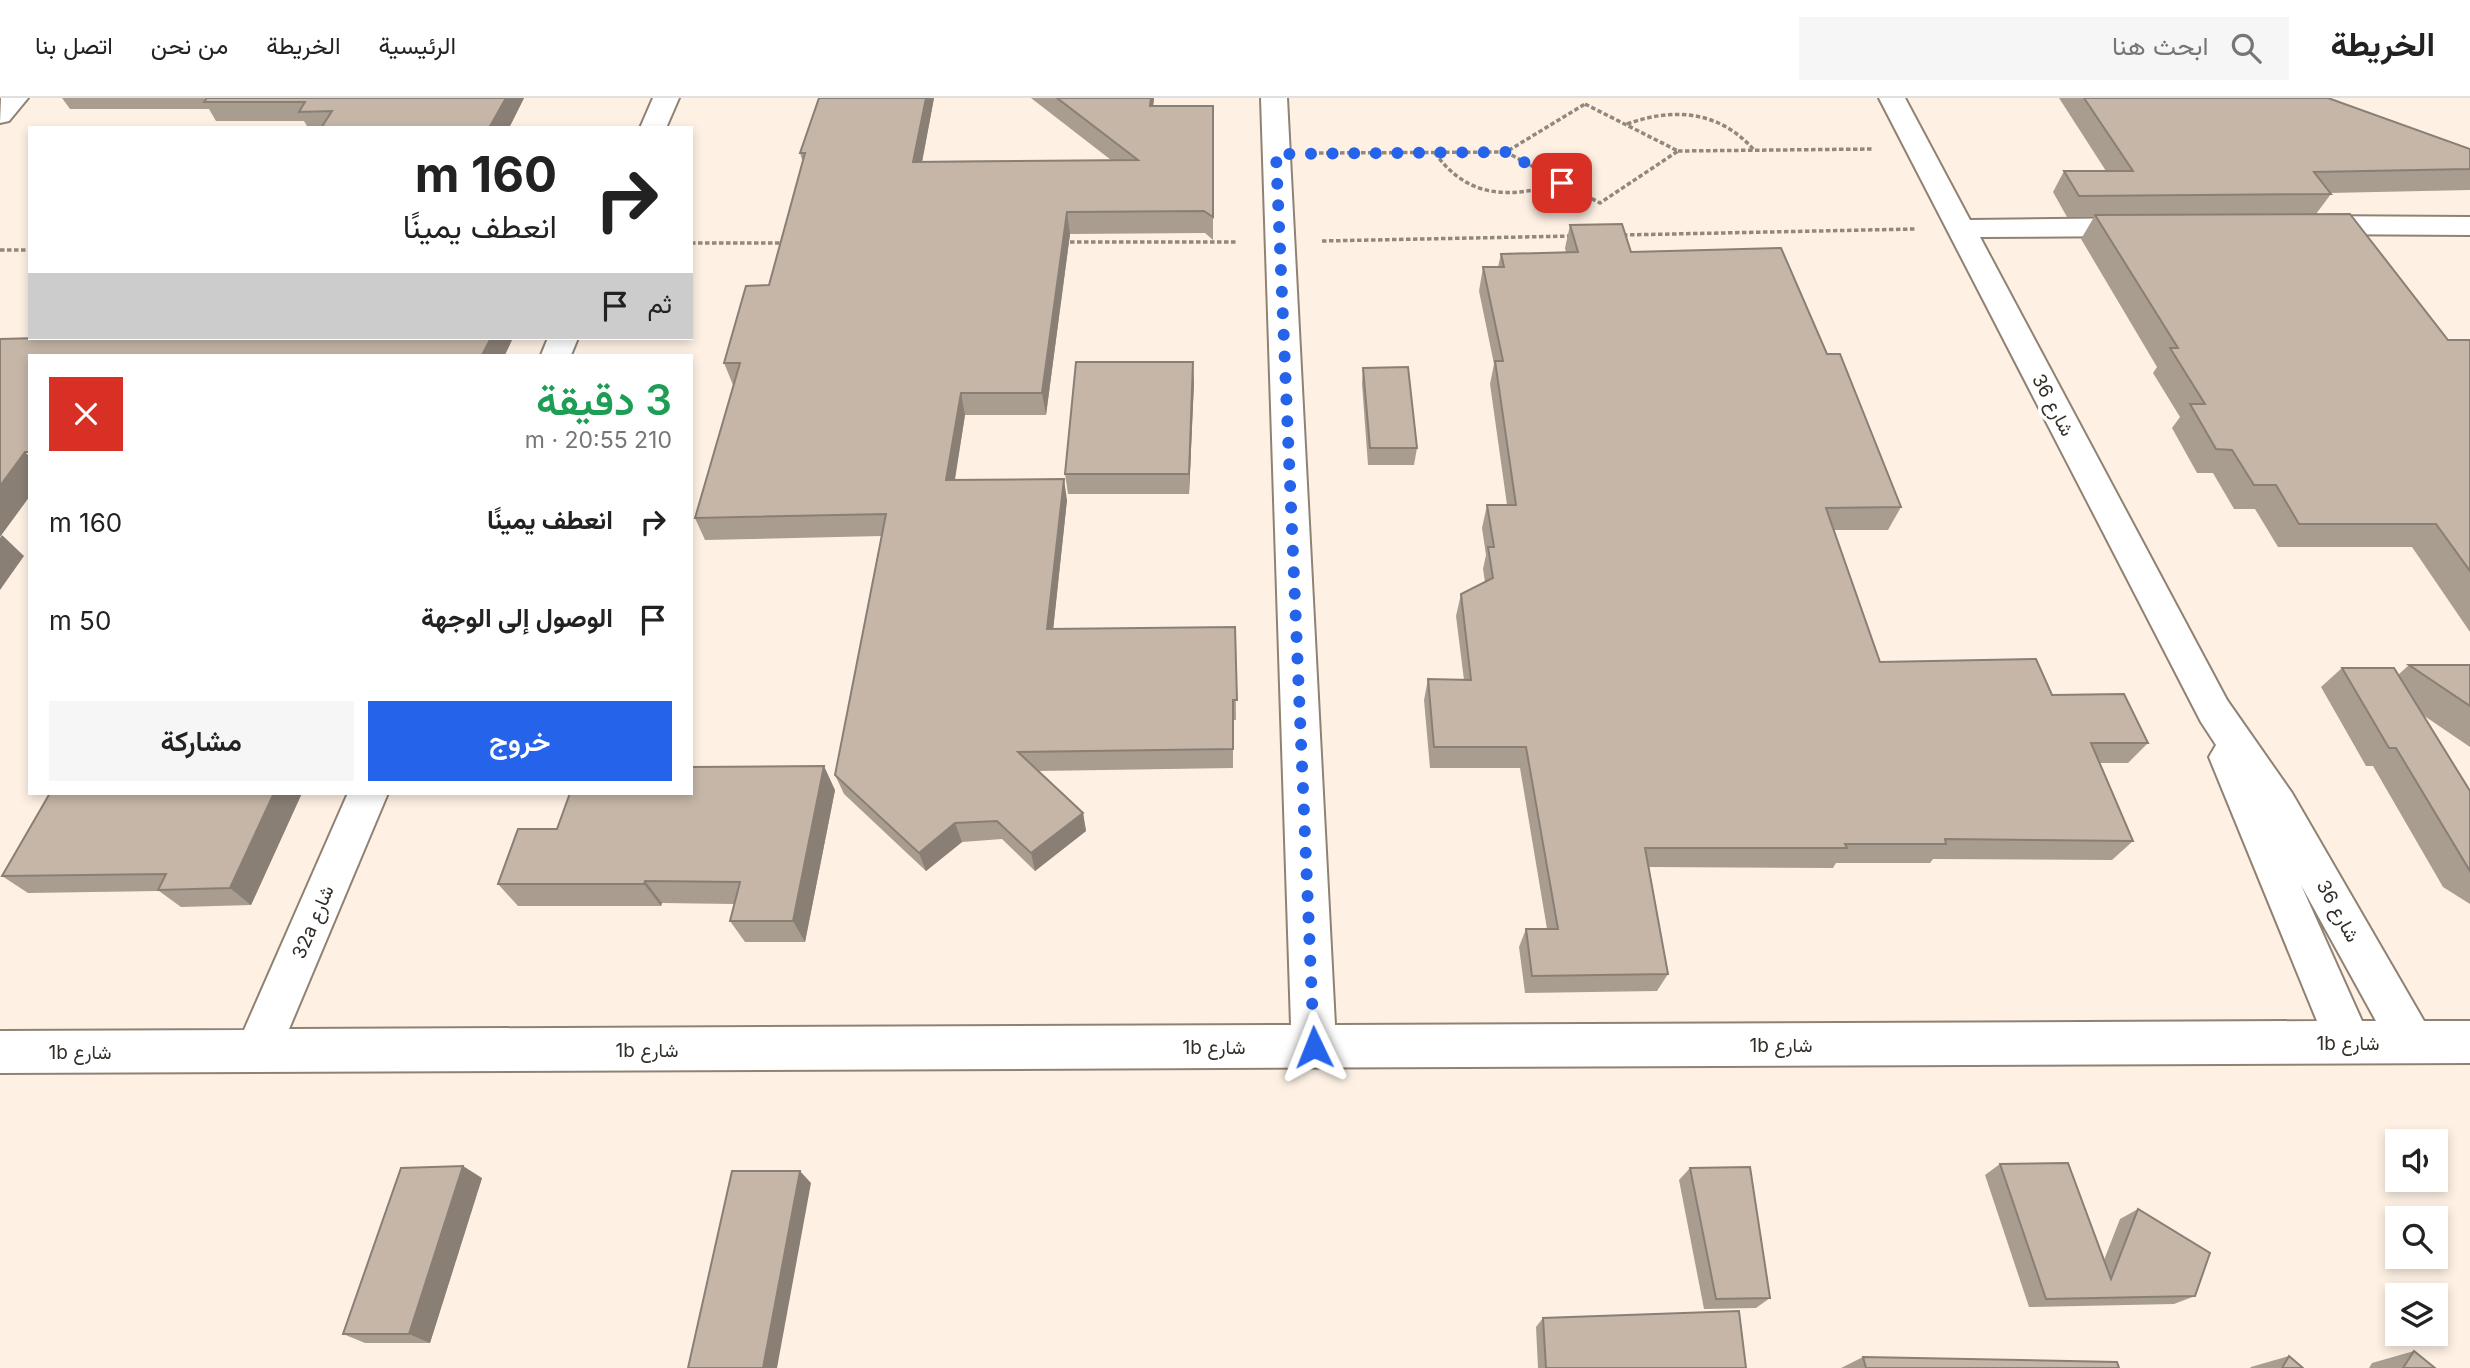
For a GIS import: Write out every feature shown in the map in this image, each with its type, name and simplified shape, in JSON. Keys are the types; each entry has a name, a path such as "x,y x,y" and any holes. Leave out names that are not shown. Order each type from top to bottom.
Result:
{"street":[{"path":"0,115 15,98"},
{"path":"654,126 666,98"},
{"path":"1274,98 1314,1047"},
{"name":"شارع 36","path":"1892,98 2214,711 2278,805 2412,1043"},
{"path":"2277,226 2470,226"},
{"path":"1961,229 2167,227"},
{"name":"شارع 36","path":"2214,711 2246,804 2349,1042"},
{"name":"32a شارع","path":"257,1051 367,795"},
{"name":"1b شارع","path":"0,1052 2470,1042"}],"path":[{"path":"1506,152 1585,104 1678,151 1919,149"},
{"path":"1626,125 1644,117 1664,113 1698,116 1729,126 1745,138 1754,150"},
{"path":"1276,154 1506,152 1600,203 1678,151"},
{"path":"1434,153 1445,171 1468,185 1499,193 1532,193 1562,183"},
{"path":"0,250 28,250"}],"building":[{"path":"207,98 506,98 490,126 322,126 332,111 299,112 305,102 204,102"},
{"path":"819,98 926,98 913,162 1138,160 1057,98 1151,98 1150,106 1213,106 1213,217 1204,211 1067,212 1042,393 961,393 946,480 1064,479 1047,629 1235,627 1237,700 1233,700 1233,749 1018,752 1083,813 1031,853 997,821 955,823 919,853 835,775 886,514 695,518 740,363 724,363 746,286 769,285 805,153 800,153"},
{"path":"2084,98 2328,98 2470,149 2470,169 2314,172 2331,194 2079,196 2064,171 2133,171"},
{"path":"2350,214 2448,340 2470,340 2470,571 2436,524 2299,524 2276,485 2254,485 2232,450 2216,449 2190,404 2205,404 2170,348 2178,348 2095,215"},
{"path":"1622,224 1631,252 1781,248 1827,354 1840,354 1901,507 1826,508 1880,662 2036,659 2052,695 2124,694 2148,743 2091,743 2133,841 1945,839 1946,844 1845,844 1847,848 1645,848 1668,974 1532,976 1526,929 1558,929 1526,747 1434,747 1428,679 1471,680 1461,594 1493,578 1488,547 1494,547 1487,505 1516,505 1495,361 1503,361 1483,267 1504,267 1501,254 1578,252 1570,225"},
{"path":"0,339 490,340 483,354 28,354 28,452 25,452 0,486"},
{"path":"1076,362 1193,362 1189,474 1065,474"},
{"path":"1408,367 1417,448 1370,448 1363,368"},
{"path":"2409,665 2470,665 2470,706"},
{"path":"2342,668 2394,668 2470,791 2470,871 2396,748 2389,748"},
{"path":"824,766 793,921 730,921 740,882 498,884 518,829 557,829 569,795 693,795 693,767"},
{"path":"49,795 273,795 230,888 158,890 166,874 2,876"},
{"path":"2068,1163 2111,1279 2138,1209 2210,1253 2195,1296 2046,1299 2000,1164"},
{"path":"463,1166 409,1334 343,1334 401,1168"},
{"path":"1750,1167 1770,1298 1716,1299 1690,1168"},
{"path":"732,1171 800,1171 763,1368 688,1368"},
{"path":"1739,1311 1746,1368 1546,1368 1543,1318"},
{"path":"2414,1351 2435,1368 2403,1368"},
{"path":"2289,1356 2303,1368 2282,1368"},
{"path":"1863,1357 2117,1362 2119,1368 1866,1368"}],"route":[{"path":"1314,1047 1276,154 1506,152 1562,183"}]}
